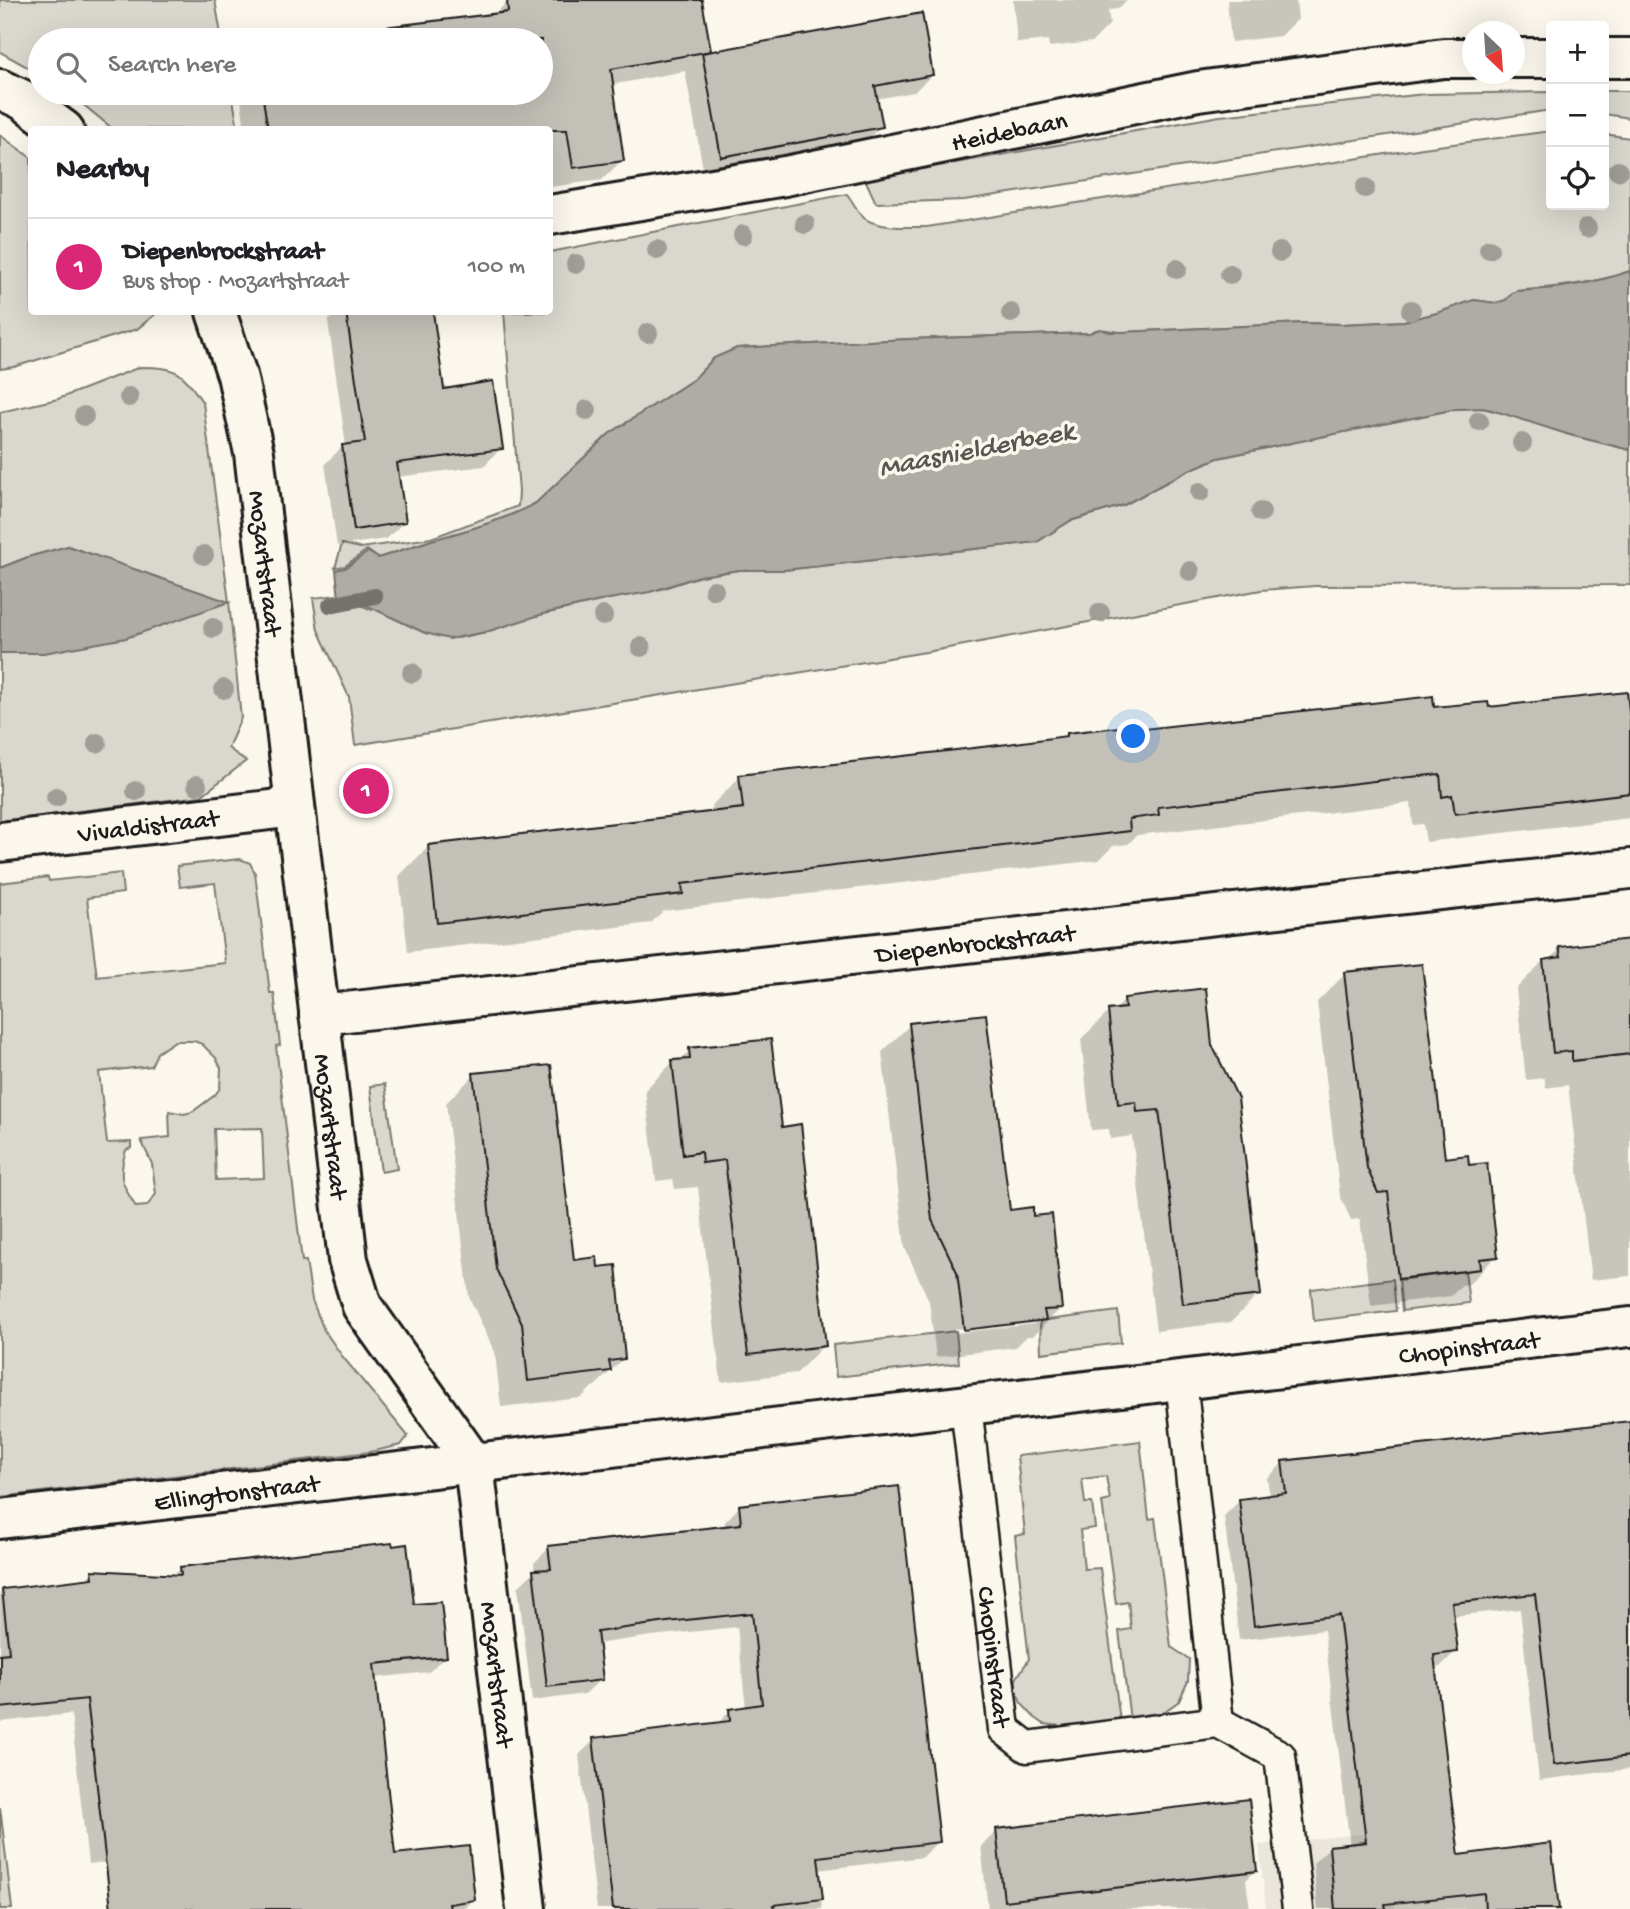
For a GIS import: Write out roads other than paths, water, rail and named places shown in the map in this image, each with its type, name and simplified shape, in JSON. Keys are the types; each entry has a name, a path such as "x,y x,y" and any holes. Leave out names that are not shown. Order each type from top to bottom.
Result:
{"street":[{"name":"Heidebaan","path":"553,215 785,176 1198,91 1444,58 1462,58"},
{"path":"1525,58 1546,58"},
{"path":"1609,58 1630,58"},
{"path":"0,89 28,104"},
{"path":"30,105 59,126"},
{"name":"Mozartstraat","path":"217,315 237,375 254,453 348,1260 362,1306 474,1464 526,1909"},
{"name":"Vivaldistraat","path":"0,842 295,807"},
{"name":"Diepenbrockstraat","path":"319,1015 1630,869"},
{"name":"Chopinstraat","path":"474,1464 1630,1327"},
{"name":"Ellingtonstraat","path":"0,1519 474,1464"}],"lane":[{"path":"1181,1380 1218,1722 1280,1756 1298,1909"},
{"name":"Chopinstraat","path":"965,1406 1003,1729 1027,1746 1218,1722"}],"water":[{"path":"1630,271 1630,450 1570,435 1492,410 1456,409 1218,458 1189,470 1124,505 1070,521 1037,542 784,570 739,570 700,576 650,592 543,614 486,632 449,639 425,633 349,597 339,599 336,570 345,568 368,552 378,558 496,521 536,503 609,434 694,379 714,358 737,348 1089,333 1100,329 1123,332 1404,321 1474,300 1496,303 1506,300 1517,291 1574,285"},
{"path":"68,546 229,602 126,638 44,653 0,653 0,568"}],"waterway":[{"name":"Maasnielderbeek","path":"330,605 375,596"}],"place":[{"name":"Diepenbrockstraat","path":"366,791"}]}
